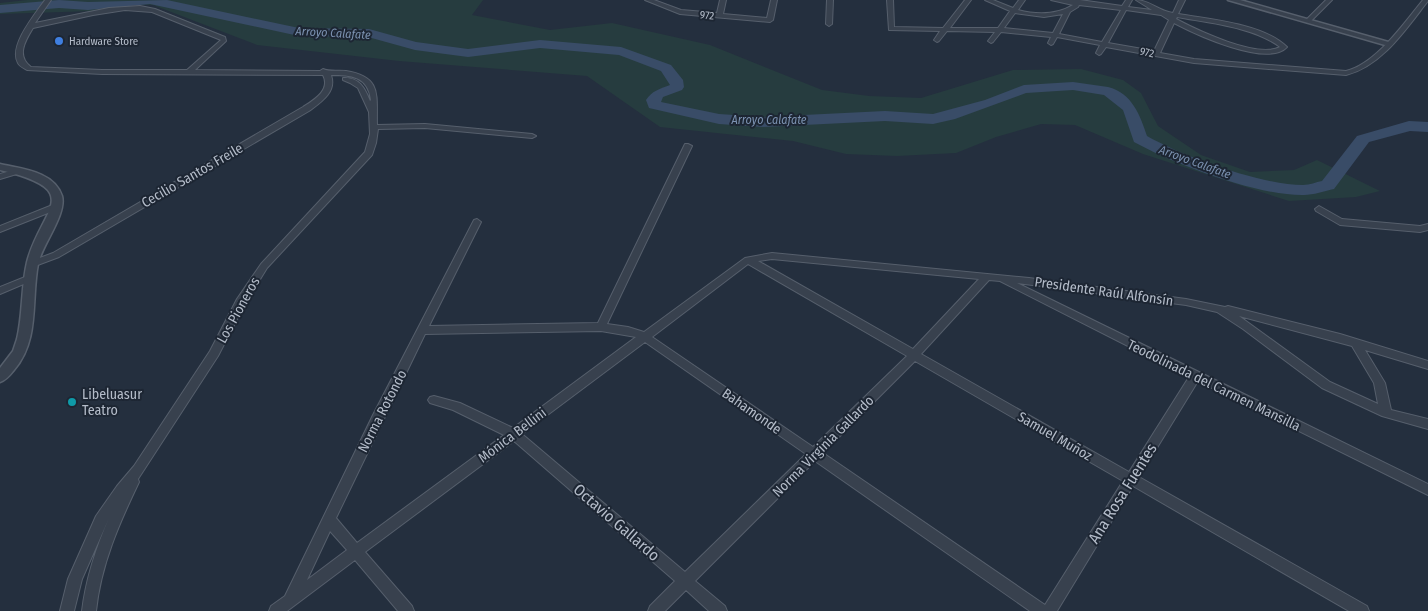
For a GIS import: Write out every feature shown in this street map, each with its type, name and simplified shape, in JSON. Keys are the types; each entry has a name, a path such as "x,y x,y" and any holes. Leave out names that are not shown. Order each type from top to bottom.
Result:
{"street":[{"name":"Los Pioneros","path":"48,0 24,37 18,58 21,64 29,69 102,72 325,73 349,80 360,86 372,111 374,127 372,146 364,160 264,266 250,284 214,353 138,470 121,490 101,520 75,579 67,611"},
{"name":"972","path":"648,0 658,6 667,3 680,12 770,20 774,0"},
{"path":"718,16 722,0"},
{"path":"829,24 830,0"},
{"name":"972","path":"890,0 890,29 1001,30 1055,35 1211,63 1352,73 1368,64 1426,0"},
{"path":"937,40 968,0"},
{"path":"988,0 1014,11 1041,14 1068,10"},
{"path":"991,41 1022,0"},
{"path":"1054,0 1077,1 1161,13 1258,33 1277,41 1284,47 1276,51 1267,51 1232,46 1198,34 1174,17"},
{"path":"1099,54 1129,0"},
{"path":"1138,0 1161,13"},
{"path":"1156,54 1182,0"},
{"path":"1236,0 1390,41"},
{"path":"1250,0 1310,19"},
{"path":"1310,19 1329,0"},
{"path":"1051,43 1068,10 1077,1"},
{"path":"32,26 123,9 143,8 153,10 224,38 189,72"},
{"name":"Cecilio Santos Freile","path":"32,264 56,255 306,109 322,98 329,87 325,73"},
{"path":"374,127 416,125 532,136"},
{"path":"601,327 688,146"},
{"path":"0,167 38,177 46,182 55,193 57,199 32,264 26,336 19,356 0,377"},
{"path":"0,177 17,171"},
{"path":"0,229 55,207"},
{"path":"1319,209 1340,222 1425,229"},
{"name":"Norma Rotondo","path":"290,601 379,415 424,330 477,222"},
{"name":"Presidente Raúl Alfonsín","path":"748,260 772,256 1000,278 1186,302 1220,309 1247,326 1326,385 1386,414 1428,424"},
{"name":"Mónica Bellini","path":"276,611 748,260"},
{"name":"Samuel Muñoz","path":"748,260 1362,611"},
{"name":"Norma Virginia Gallardo","path":"655,611 914,355 987,277"},
{"path":"0,291 30,278"},
{"name":"Teodolinada del Carmen Mansilla","path":"1000,278 1428,490"},
{"path":"1220,309 1356,343 1428,365"},
{"name":"Bahamonde","path":"424,330 601,327 628,331 644,336 1042,611"},
{"path":"1356,343 1379,383 1386,414"},
{"name":"Ana Rosa Fuentes","path":"1050,611 1195,376"},
{"name":"Octavio Gallardo","path":"434,400 456,406 514,434 720,611"},
{"name":"Los Pioneros","path":"89,611 100,554 138,470"},
{"path":"329,520 408,611"}],"green space":[{"path":"27,0 483,0 472,15 550,30 612,23 710,45 822,90 869,96 921,98 1013,70 1081,69 1123,80 1141,93 1158,126 1201,155 1250,172 1294,170 1317,160 1380,191 1356,197 1289,201 1143,154 1075,125 1041,124 996,137 956,153 897,156 846,154 793,141 660,127 587,76 399,61 257,45 153,5 120,4 94,11 0,14 0,3"}],"waterway":[{"name":"Arroyo Calafate","path":"0,9 59,4 88,6 150,0 299,32 369,33 415,46 468,53 540,44 621,51 666,68 676,80 677,87 658,94 653,100 654,105 719,119 763,122 885,116 933,119 950,116 990,103 1024,89 1073,86 1108,91 1130,108 1140,139 1158,149 1249,182 1304,190 1328,185 1363,139 1409,126 1428,127"}],"place":[{"name":"Hardware Store","path":"59,41"},
{"name":"Libeluasur Teatro","path":"72,402"}]}
